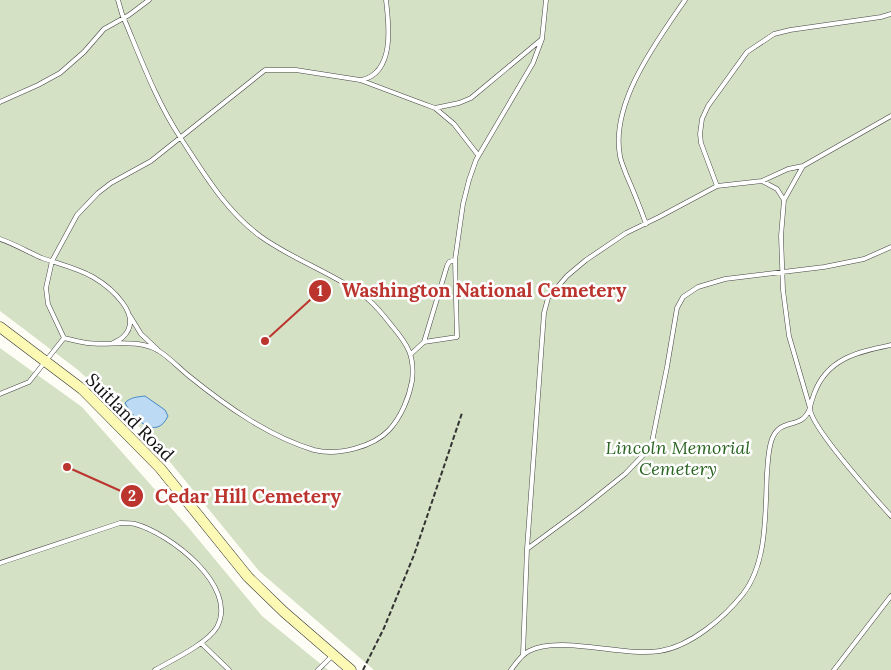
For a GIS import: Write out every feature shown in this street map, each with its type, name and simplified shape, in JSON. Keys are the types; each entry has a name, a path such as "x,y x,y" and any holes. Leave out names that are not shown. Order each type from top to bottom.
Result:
{"main road":[{"name":"Suitland Road","path":"0,327 82,389 160,468 248,577 284,612 351,670"}],"lane":[{"path":"0,239 76,269 106,286 114,292 141,334 158,351 213,394 272,433 315,450 335,451 364,446 384,435 393,426 406,401 411,386 413,364 408,346 398,332 368,298 259,235 217,193 180,137 156,95 118,0"},
{"path":"0,102 60,73 84,52 104,29 124,18 149,0"},
{"path":"360,80 371,76 384,61 388,28 386,0"},
{"path":"424,342 458,337 455,260 463,204 478,155 533,63 542,39 546,0"},
{"path":"646,224 620,160 621,115 632,86 685,0"},
{"path":"717,186 701,143 702,119 708,106 747,52 774,34 891,14"},
{"path":"435,108 459,103 471,98 542,39"},
{"path":"64,338 48,304 46,288 52,261 77,215 98,192 152,161 266,70 296,70 360,80 435,108 459,130 478,155"},
{"path":"524,654 527,549 545,305 554,289 586,260 626,233 717,186 762,181 788,169 803,166 891,116"},
{"path":"803,166 784,200 782,272 789,336 814,420 845,463 891,516"},
{"path":"762,181 777,190 784,200"},
{"path":"527,549 625,474 651,447 676,308 683,298 698,288 725,279 824,267 864,259 891,248"},
{"path":"411,354 424,342 447,266 449,262 455,260"},
{"path":"113,343 124,337 130,316"},
{"path":"64,338 87,343 142,345 158,351"},
{"path":"0,394 29,382 64,338"},
{"path":"511,670 524,654 538,647 554,644 618,652 662,651 697,635 716,621 745,592 759,562 768,459 773,438 779,428 802,421 807,416 817,386 825,374 838,362 859,353 891,345"},
{"path":"0,563 112,524 120,523 138,525 163,537 178,547 192,558 212,583 221,599 221,616 216,629 201,643 155,670"},
{"path":"834,670 891,596"},
{"path":"201,643 229,670"},
{"path":"318,670 333,655"}],"path":[{"path":"364,670 384,628 414,555 462,414"}],"green space":[{"name":"Lincoln Memorial Cemetery","path":"0,0 891,0 891,670 374,670 259,571 148,435 78,370 0,311"},
{"path":"0,348 82,407 188,527 262,616 328,670 0,670"}],"water":[{"path":"145,396 165,410 168,416 163,424 157,427 145,425 133,415 125,403 132,398"}],"place":[{"name":"Washington National Cemetery","path":"265,341"},
{"name":"Cedar Hill Cemetery","path":"67,467"}]}
